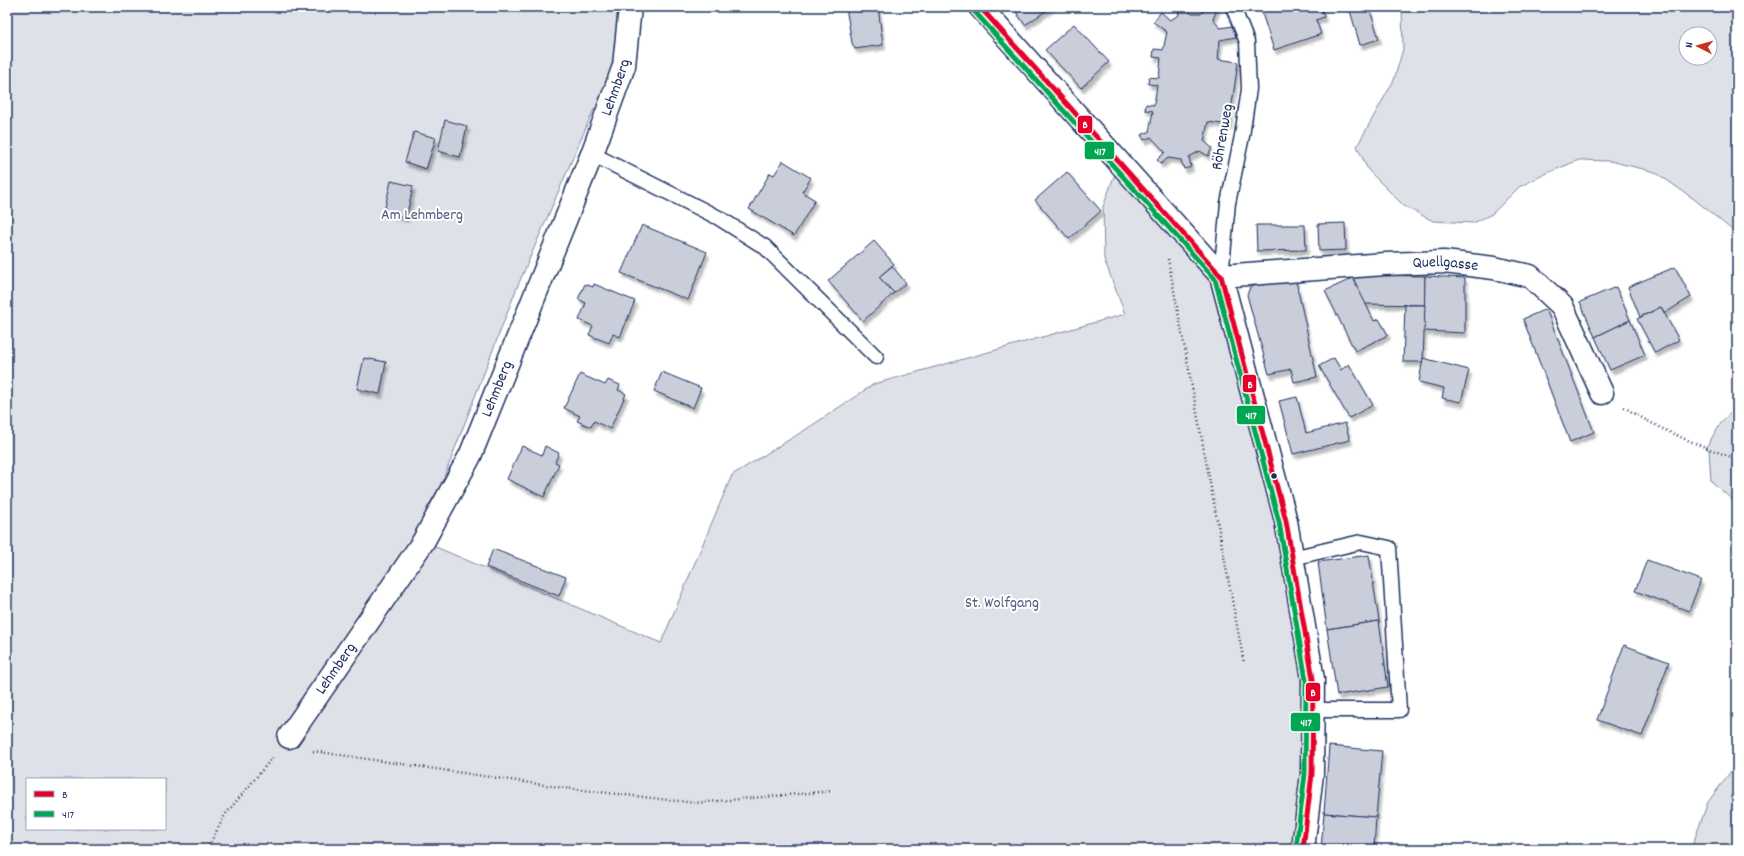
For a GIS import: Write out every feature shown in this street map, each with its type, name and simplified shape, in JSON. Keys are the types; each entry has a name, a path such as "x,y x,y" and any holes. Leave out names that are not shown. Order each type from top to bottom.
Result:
{"street":[{"name":"Lehmberg","path":"289,737 423,542 470,456 592,154 624,66 630,7"},
{"path":"980,7 1221,276 1286,521 1313,679 1312,774 1303,849"},
{"name":"Quellgasse","path":"1221,276 1385,264 1444,262 1494,268 1530,276 1562,306 1602,393"}],"lane":[{"name":"Röhrenweg","path":"1221,276 1228,203 1242,136 1249,89 1247,42 1233,7"},
{"path":"592,154 719,218 765,247 876,357"},
{"path":"1292,558 1361,542 1389,548 1399,710 1313,710"}],"path":[{"path":"1167,255 1244,663"},
{"path":"1602,393 1652,425 1706,448 1737,459"},
{"path":"207,849 226,815 289,737 315,752 565,788 695,803 832,791"}],"green space":[{"path":"7,7 630,7 609,110 594,109 516,290 441,485 425,511 438,517 424,542 661,643 732,475 805,430 874,384 1125,314 1104,259 1103,207 1119,162 1221,276 1313,679 1303,849 7,849"},
{"path":"1402,7 1737,7 1737,234 1694,199 1655,172 1610,161 1579,160 1545,174 1519,187 1492,214 1473,223 1433,221 1404,206 1368,170 1357,146 1394,80 1403,49"},
{"path":"1737,407 1737,504 1711,481 1709,450 1706,448 1721,422"},
{"path":"1737,763 1737,849 1691,849 1708,802"}],"building":[{"path":"846,7 878,7 883,45 855,49 852,43"},
{"path":"1013,7 1052,7 1025,25"},
{"path":"1178,7 1189,7 1190,13 1202,13 1205,7 1218,7 1213,19 1220,28 1233,26 1236,37 1220,40 1218,59 1238,62 1229,125 1208,122 1204,141 1212,148 1208,156 1200,151 1189,157 1191,167 1184,169 1181,160 1168,158 1161,164 1157,160 1165,152 1151,137 1144,140 1141,135 1149,132 1153,111 1145,110 1146,104 1154,105 1157,85 1148,84 1149,77 1159,78 1161,58 1153,57 1154,49 1163,50 1167,32 1153,22 1161,12 1170,20 1179,15"},
{"path":"1260,7 1321,7 1324,17 1316,20 1321,34 1274,50"},
{"path":"1349,7 1369,7 1379,39 1360,45"},
{"path":"1074,24 1109,62 1081,88 1045,50"},
{"path":"445,120 467,126 460,157 438,151"},
{"path":"414,132 436,138 426,169 405,162"},
{"path":"783,161 811,178 802,192 815,200 794,236 749,209 770,173 774,175"},
{"path":"1067,172 1101,211 1069,239 1035,200"},
{"path":"391,181 413,186 406,218 384,212"},
{"path":"1345,223 1346,250 1319,251 1318,224"},
{"path":"642,225 707,252 688,300 621,273"},
{"path":"1256,225 1305,225 1306,250 1257,251"},
{"path":"874,241 894,264 879,277 894,293 863,321 828,281"},
{"path":"892,266 906,283 894,293 879,277"},
{"path":"1675,267 1691,297 1665,313 1661,307 1640,317 1628,287"},
{"path":"1358,275 1425,276 1425,305 1365,304 1353,278"},
{"path":"1425,276 1465,278 1465,333 1424,331"},
{"path":"1295,277 1317,377 1294,382 1291,369 1269,374 1247,295 1250,287"},
{"path":"1353,278 1374,321 1379,319 1388,335 1355,351 1325,291"},
{"path":"585,284 593,287 594,284 635,301 620,337 613,334 609,343 589,335 593,326 579,320 586,303 578,299"},
{"path":"1616,287 1630,320 1595,337 1580,302"},
{"path":"1405,305 1425,305 1423,362 1403,362"},
{"path":"1661,307 1679,340 1655,353 1637,319"},
{"path":"1546,309 1594,432 1570,442 1523,319"},
{"path":"1630,320 1645,355 1610,370 1595,337"},
{"path":"364,358 386,362 380,394 357,389"},
{"path":"1334,358 1341,370 1349,364 1373,405 1349,418 1319,366"},
{"path":"1423,358 1469,370 1461,402 1442,398 1444,388 1419,382"},
{"path":"662,372 701,388 693,408 654,391"},
{"path":"580,374 605,385 608,380 620,385 618,390 626,394 610,429 594,421 591,427 577,421 580,416 564,408"},
{"path":"1297,397 1306,433 1345,423 1350,440 1293,454 1279,401"},
{"path":"522,446 542,455 545,446 559,453 555,462 559,464 544,497 507,479"},
{"path":"493,549 566,577 559,596 486,567"},
{"path":"1369,555 1379,621 1327,629 1318,562"},
{"path":"1647,560 1701,580 1689,611 1635,591"},
{"path":"1379,621 1388,687 1337,695 1327,629"},
{"path":"1624,645 1669,662 1642,736 1597,720"},
{"path":"1329,746 1382,751 1376,817 1324,813"},
{"path":"1324,813 1376,817 1374,849 1321,849"}],"transit line":[{"name":"B","path":"980,7 1221,276 1286,521 1313,679 1312,774 1303,849"},
{"name":"417","path":"975,12 1215,279 1279,522 1306,680 1305,774 1296,848"}],"park label":[{"name":"Am Lehmberg","path":"422,215"},
{"name":"St. Wolfgang","path":"1002,603"}]}
